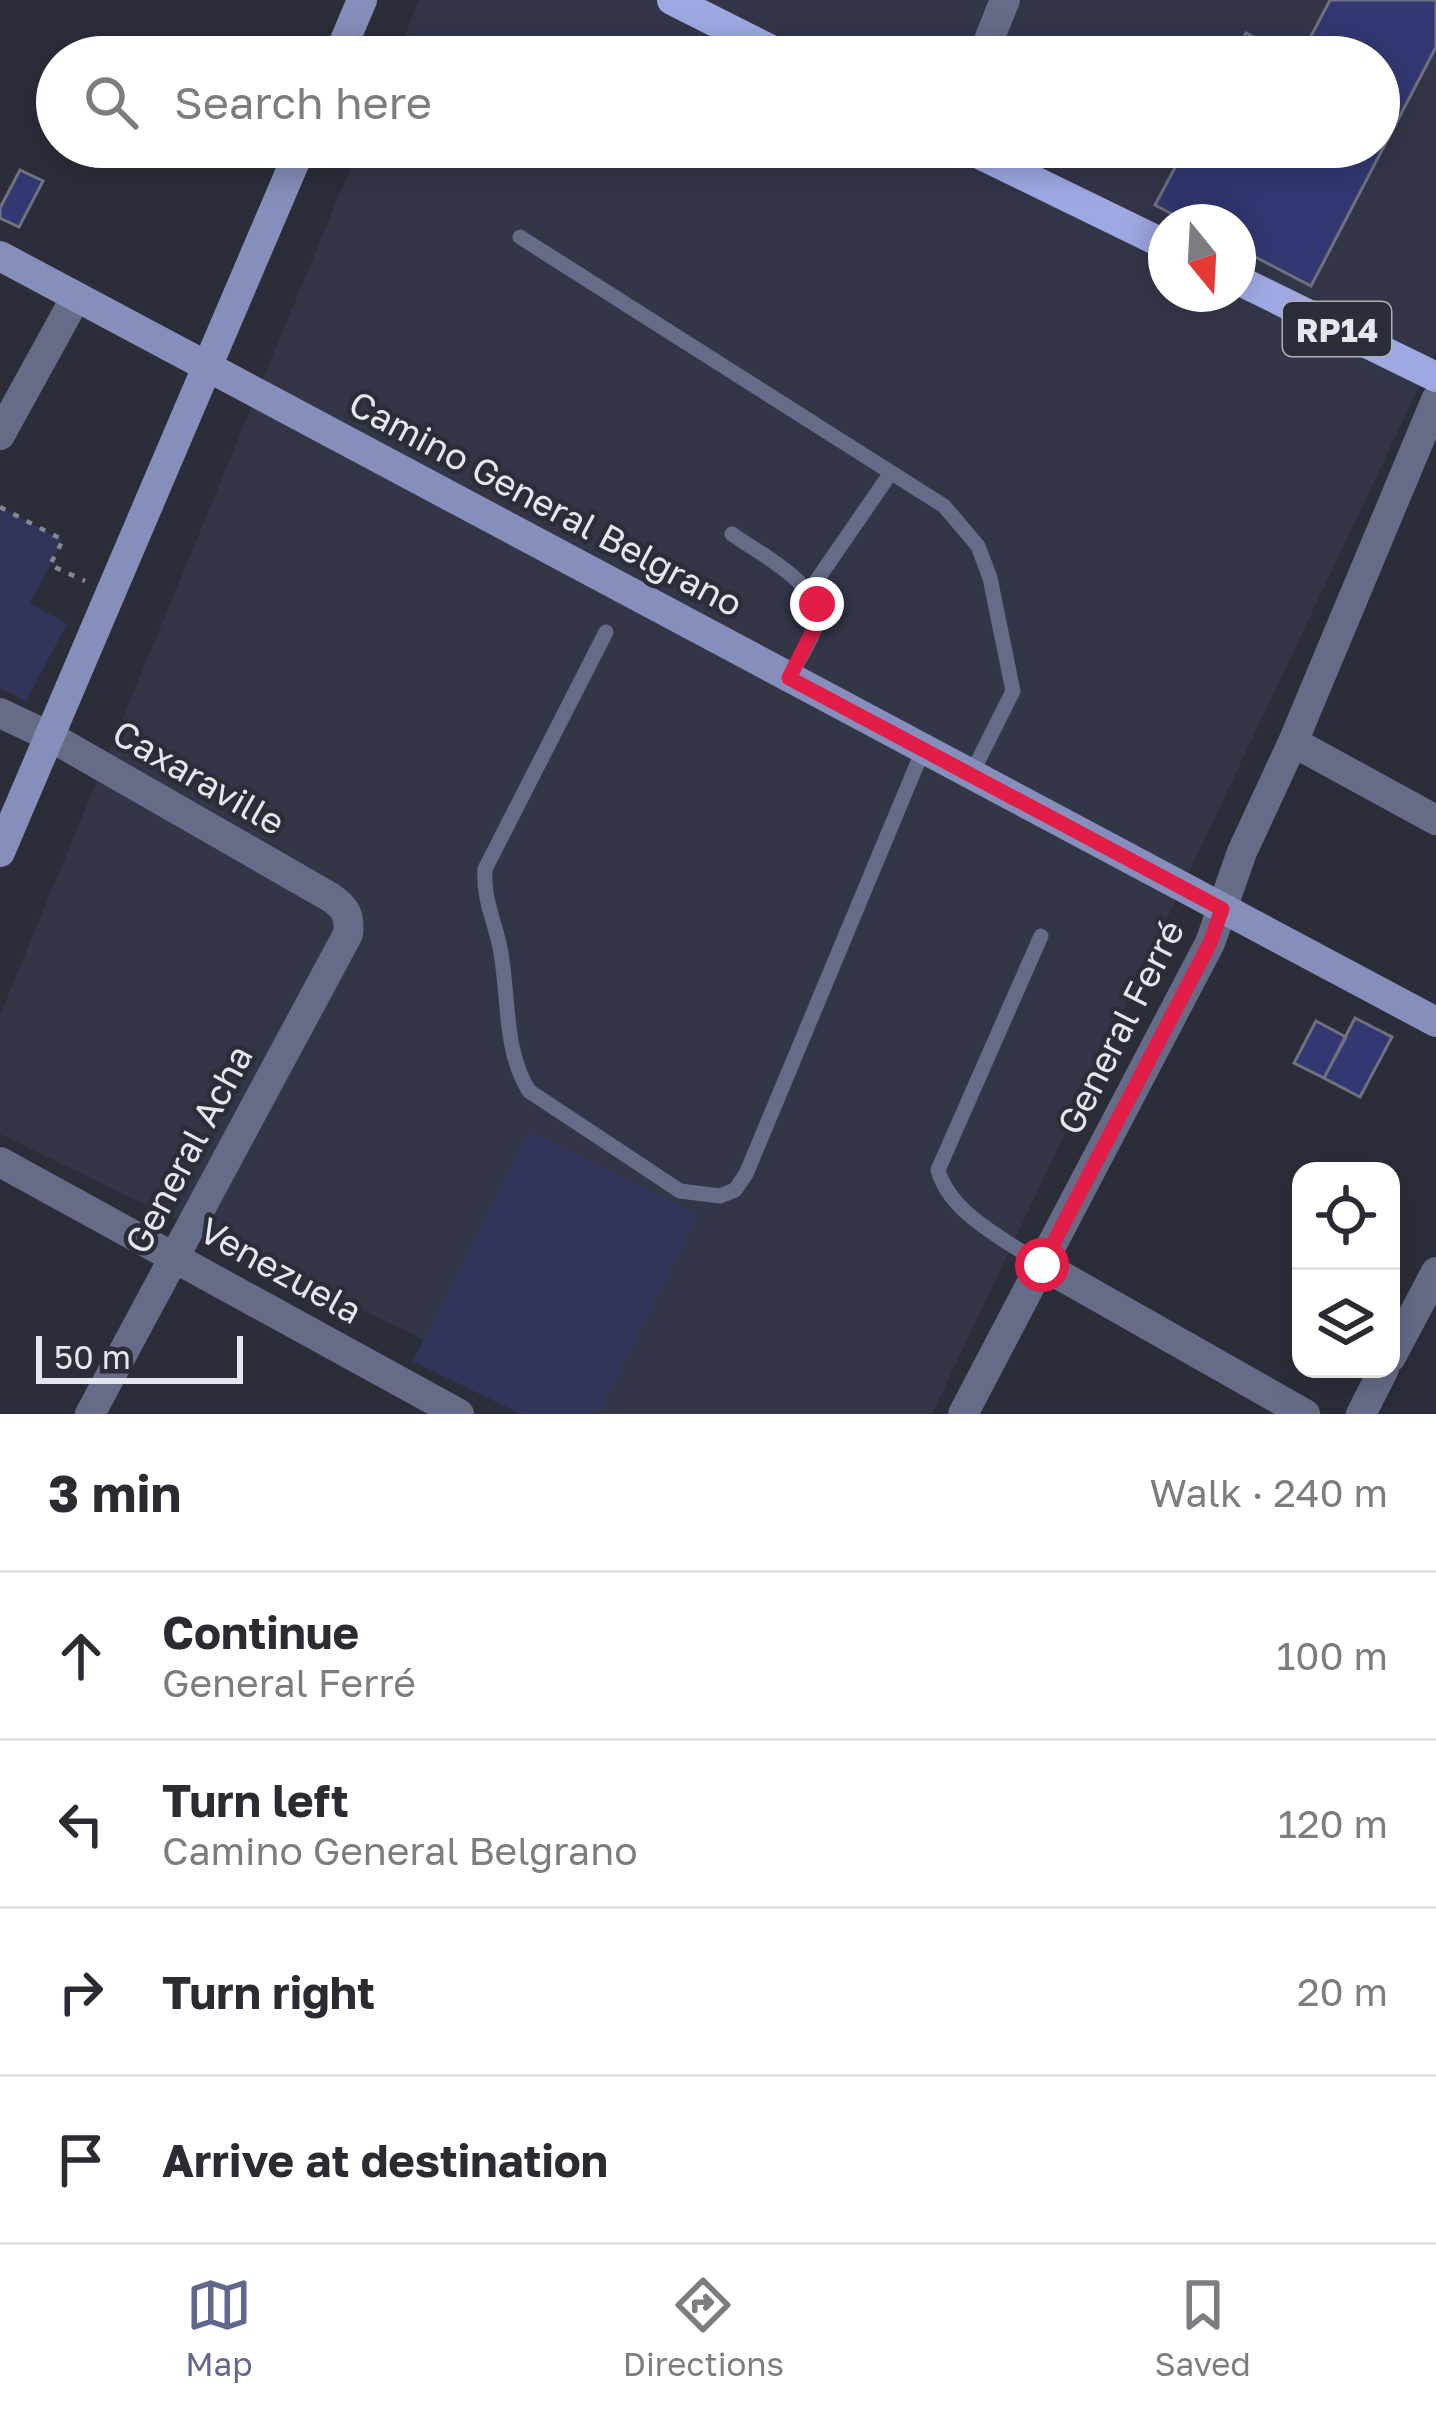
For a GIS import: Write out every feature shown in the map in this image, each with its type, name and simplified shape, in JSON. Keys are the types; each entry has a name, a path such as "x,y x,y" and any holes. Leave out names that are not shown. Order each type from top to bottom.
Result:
{"main road":[{"path":"672,0 743,36"},
{"path":"1008,168 1148,236"},
{"name":"RP14","path":"1256,289 1436,377"}],"street":[{"path":"347,36 362,0"},
{"path":"990,36 1005,0"},
{"path":"0,852 292,168"},
{"name":"Camino General Belgrano","path":"0,256 1436,1022"},
{"path":"0,436 76,297"},
{"name":"General Ferré","path":"963,1414 1210,943 1242,852 1436,400"},
{"name":"Caxaraville","path":"0,713 51,737 331,897 345,908 350,920"},
{"path":"1293,742 1436,820"},
{"name":"General Acha","path":"90,1414 348,934 350,920"},
{"name":"Venezuela","path":"0,1162 459,1414"},
{"path":"1042,1265 1305,1414"},
{"path":"1400,1340 1436,1272"},
{"path":"1360,1414 1379,1378"}],"lane":[{"path":"520,237 944,506 978,546 990,578 1013,691 971,775"},
{"path":"808,593 890,474"},
{"path":"732,534 817,604 816,625 789,678"},
{"path":"606,632 485,869 487,909 499,943 515,1070 529,1091 680,1191 720,1196 735,1190 746,1174 923,750"},
{"path":"1041,936 938,1169 944,1191 968,1214 1042,1265"}],"path":[{"path":"0,507 63,540 50,565 85,581"}],"shaded area":[{"path":"419,0 1436,0 1436,351 932,1414 577,1414 0,1134 0,1015 350,168 1400,168 1400,36 404,36"},
{"path":"0,507 63,540 30,603 67,624 26,701 0,688"},
{"path":"528,1131 698,1215 598,1414 520,1414 413,1361"}],"building":[{"path":"1330,0 1436,0 1436,47 1400,116 1400,36 1311,36"},
{"path":"1175,168 1373,168 1311,286 1256,257 1256,204 1156,204"},
{"path":"20,170 43,181 19,227 0,218 0,208"},
{"path":"1355,1018 1392,1037 1360,1097 1324,1078"},
{"path":"1316,1021 1346,1037 1324,1078 1294,1063"}],"route":[{"path":"817,604 816,625 789,678 1222,909 1210,943 1042,1265"}]}
